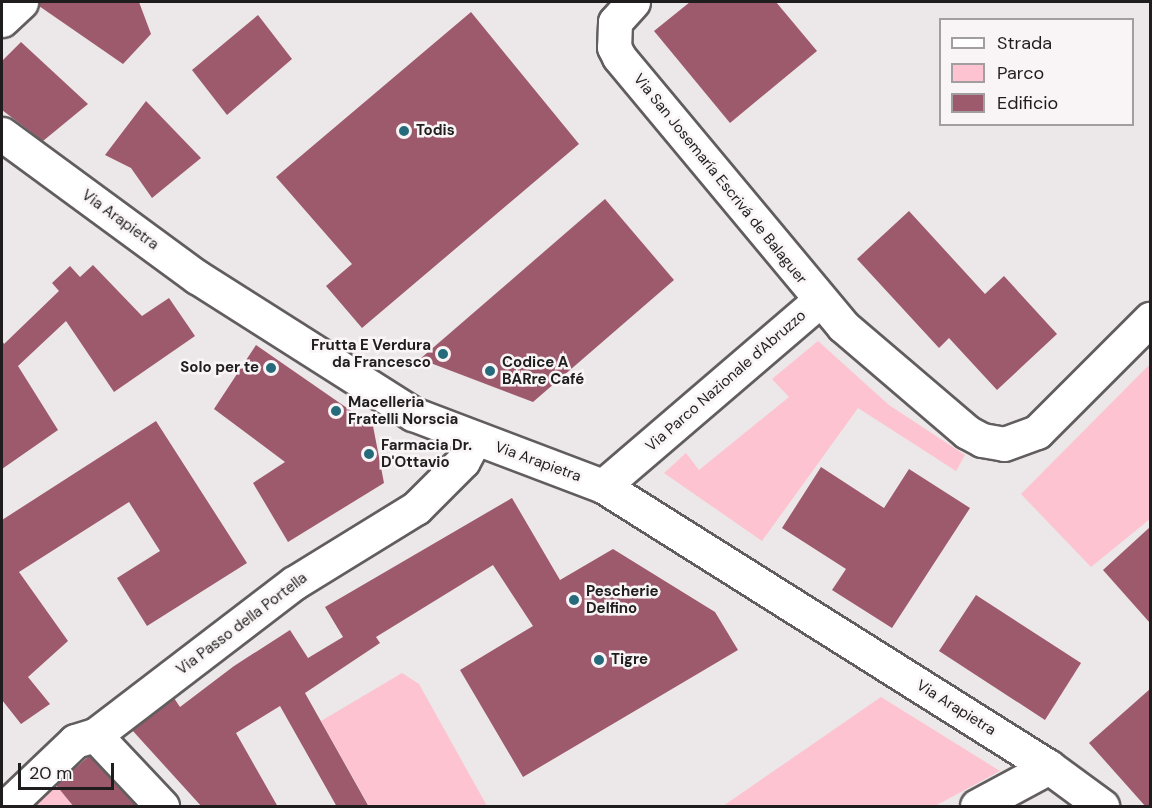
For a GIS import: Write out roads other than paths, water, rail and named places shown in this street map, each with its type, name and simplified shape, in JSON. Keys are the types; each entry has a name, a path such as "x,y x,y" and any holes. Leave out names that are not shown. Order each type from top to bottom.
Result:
{"street":[{"path":"2,20 21,2"},
{"name":"Via San Josemaría Escrivá de Balaguer","path":"633,2 615,22 614,40 619,57 820,300"},
{"name":"Via Arapietra","path":"2,134 197,277 413,414 474,440 603,486 1049,767 1102,807"},
{"name":"Via Parco Nazionale d'Abruzzo","path":"603,486 820,300 943,415 982,440 1004,444 1037,432 1150,319"},
{"name":"Via Passo della Portella","path":"7,807 75,741 94,735 294,583 416,508 463,461 474,440"},
{"path":"94,735 162,807"},
{"path":"977,807 1049,767"}],"place":[{"name":"Todis","path":"404,131"},
{"name":"Frutta E Verdura da Francesco","path":"443,354"},
{"name":"Solo per te","path":"271,368"},
{"name":"Codice A BARre Café","path":"490,371"},
{"name":"Macelleria Fratelli Norscia","path":"336,411"},
{"name":"Farmacia Dr. D'Ottavio","path":"369,454"},
{"name":"Pescherie Delfino","path":"574,600"},
{"name":"Tigre","path":"599,660"}]}
